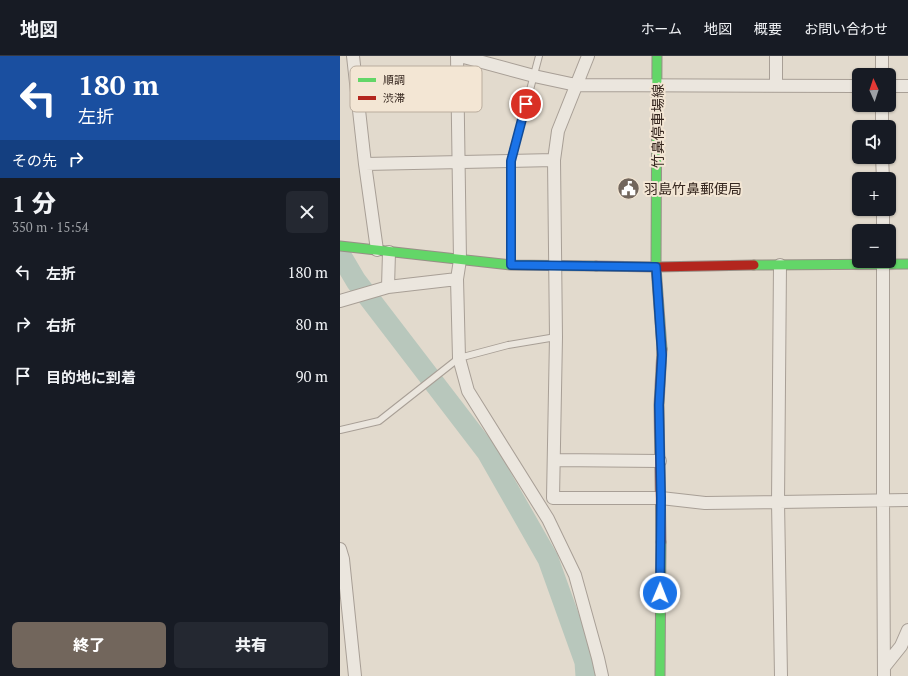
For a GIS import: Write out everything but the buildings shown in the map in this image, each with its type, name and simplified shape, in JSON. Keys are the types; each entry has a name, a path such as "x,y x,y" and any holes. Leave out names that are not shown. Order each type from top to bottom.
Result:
{"main road":[{"name":"竹鼻停車場線","path":"657,56 656,267 662,355 659,405 661,498 660,676"},
{"path":"340,246 511,265 656,267 852,263"},
{"path":"896,263 908,264"}],"street":[{"path":"354,56 355,66"},
{"path":"458,56 534,76 576,85 852,86"},
{"path":"548,519 553,498 554,460 556,266 554,160 558,131 588,56"},
{"path":"776,56 776,86"},
{"path":"882,56 882,68"},
{"path":"896,86 908,86"},
{"path":"360,112 365,164 377,250"},
{"path":"458,112 460,260 457,280 459,358 468,391 548,519 576,575 602,676"},
{"path":"365,164 554,160"},
{"path":"382,289 389,252"},
{"path":"780,265 778,502 781,676"},
{"path":"883,268 882,499 885,671"},
{"path":"340,301 356,295 382,289 457,280"},
{"path":"554,460 660,461"},
{"path":"553,498 661,498 705,503 882,499 908,500"},
{"path":"340,549 343,558 355,676"},
{"path":"885,671 901,646 908,630"}],"lane":[{"path":"511,265 511,161 539,56"},
{"path":"340,430 379,421 459,358 508,345 556,337"}],"waterway":[{"path":"340,254 356,281 487,452 548,559 585,662 586,676"}],"traffic: fast":[{"path":"657,56 656,267 662,349"},
{"path":"340,246 511,265 596,266"},
{"path":"754,265 908,264"},
{"path":"660,676 661,542"}],"traffic: jam":[{"path":"596,266 656,267 754,265"},
{"path":"661,542 659,405 662,349"}],"place":[{"name":"羽島竹鼻郵便局","path":"629,188"}],"route":[{"path":"526,104 511,161 511,265 656,267 662,355 659,405 661,498 660,593"}]}
